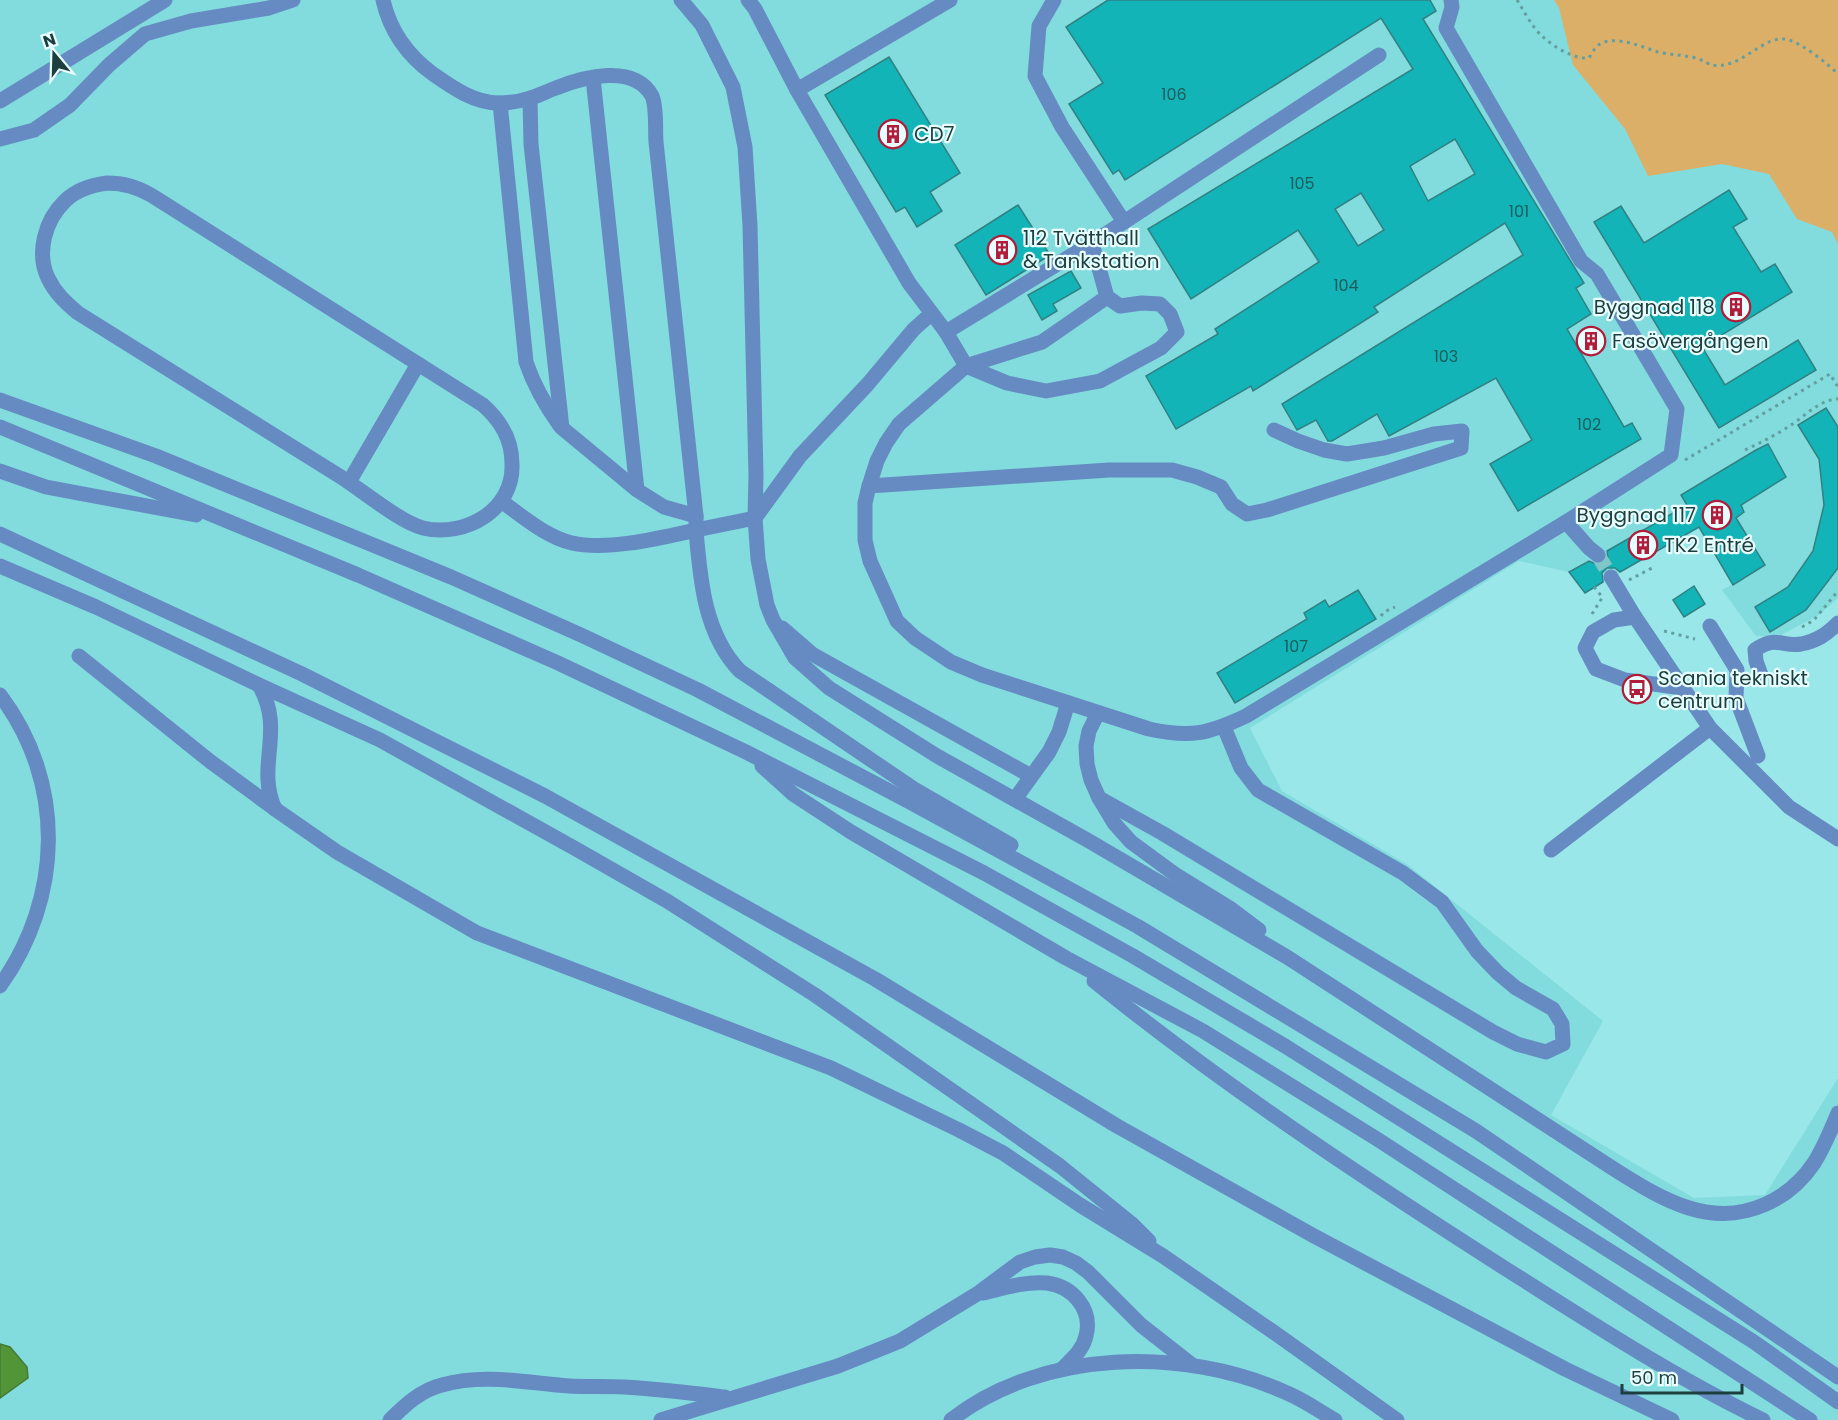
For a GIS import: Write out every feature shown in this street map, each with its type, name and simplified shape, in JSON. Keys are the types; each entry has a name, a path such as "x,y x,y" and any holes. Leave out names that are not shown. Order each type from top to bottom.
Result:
{"street":[{"path":"0,101 165,0"},
{"path":"0,139 34,130 70,105 109,65 146,34 191,21 269,8 293,0"},
{"path":"383,0 388,21 398,39 411,55 425,69 468,96 487,102 500,103 530,99 557,87 615,75 629,77 643,85 651,96 654,105 700,575 717,638 725,654 740,671 914,789 1055,872 1137,926 1476,1131 1838,1377"},
{"path":"681,0 702,25 733,87 745,147 751,247 756,475 754,518 758,559 767,605 795,658 829,688 937,756 1287,957 1653,1194 1670,1202 1712,1214 1736,1213 1755,1209 1788,1192 1814,1163 1838,1113"},
{"path":"748,0 755,9 797,90 909,283 946,332 966,366 1007,382 1046,391 1100,381 1161,348 1177,332 1170,314 1160,304 1142,303 1120,306 1107,297 1092,243"},
{"path":"797,90 950,0"},
{"path":"1054,0 1039,26 1035,76 1062,127 1124,222"},
{"path":"1107,297 1042,342 966,366 899,424 882,452 869,486 865,503 865,540 870,561 897,621 915,638 951,662 982,675 1149,729 1189,735 1224,727 1256,710 1566,522 1671,455 1677,409 1596,274 1581,261 1446,28 1452,8 1451,0"},
{"path":"946,332 1092,243 1379,55"},
{"path":"593,78 637,490"},
{"path":"530,99 531,144 562,428"},
{"path":"500,103 526,362 533,383 562,428 637,490 696,523"},
{"path":"123,183 137,188 249,256 483,405 496,416 506,432 511,449 513,466 510,485 501,501 484,518 454,530 421,527 405,520 349,482 78,314 63,300 47,276 43,260 43,244 47,228 66,200 94,185 123,183"},
{"path":"501,501 528,521 572,543 604,545 631,543 696,523 754,518 800,456 867,385 914,329 931,314"},
{"path":"349,482 418,364"},
{"path":"0,400 177,464 452,577 581,634 698,690 920,807 1137,926"},
{"path":"0,428 358,575 558,663 746,752 984,873 1133,956 1285,1046 1754,1342 1838,1402"},
{"path":"869,486 1109,470 1172,470 1221,487 1232,504 1247,514 1267,510 1461,448 1462,431 1434,434 1384,448 1347,454 1324,450 1274,430"},
{"path":"0,471 46,487 226,520"},
{"path":"1566,522 1598,555"},
{"path":"0,534 302,674 545,796 875,979 1117,1126 1314,1236 1565,1369 1672,1420"},
{"path":"0,566 96,606 259,685 380,740 667,901 888,1045 1060,1166 1132,1224 1163,1256"},
{"path":"1611,577 1710,728 1789,807 1838,838"},
{"path":"1635,616 1614,620 1593,632 1585,648 1596,669 1625,680 1682,688"},
{"path":"773,620 812,654 1031,776"},
{"path":"1761,675 1755,650 1764,643 1782,642 1799,645 1823,637 1838,623"},
{"path":"1710,626 1737,670 1736,698 1758,756"},
{"path":"79,656 211,762 337,852 477,933 831,1068 1003,1153 1080,1205 1163,1256 1397,1420"},
{"path":"259,685 265,695 272,724 267,779 270,800 274,809"},
{"path":"0,694 32,748 44,796 49,846 44,887 33,927 20,954 0,986"},
{"path":"1015,799 1049,752 1059,732 1068,703"},
{"path":"1098,713 1089,731 1086,746 1089,772 1099,798 1114,823 1131,842 1176,875 1260,930 1287,957"},
{"path":"1099,798 1493,1032 1517,1044 1546,1052 1563,1044 1562,1024 1552,1009 1516,988 1498,973 1477,951 1442,902 1402,873 1258,790 1241,768 1224,727"},
{"path":"1551,850 1710,728"},
{"path":"746,752 793,794 851,832 1066,958 1203,1031 1358,1127 1810,1420"},
{"path":"1066,958 1151,1026 1244,1094 1412,1209 1605,1331 1726,1402 1763,1420"},
{"path":"661,1420 838,1366 900,1341 977,1294 1020,1262 1035,1257 1063,1257 1077,1263 1141,1325 1192,1365"},
{"path":"977,1294 1021,1284 1044,1283 1070,1291 1085,1312 1088,1326 1086,1337 1078,1352 1062,1369"},
{"path":"951,1420 986,1396 1030,1378 1062,1369 1103,1363 1133,1362 1192,1365 1224,1372 1288,1393 1335,1420"},
{"path":"390,1420 412,1399 426,1390 461,1381 506,1380 569,1386 624,1387 730,1398"}],"path":[{"path":"1517,0 1541,35 1565,52 1580,59 1589,58 1599,44 1608,41 1689,57 1713,65 1725,64 1736,62 1769,41 1777,39 1790,40 1822,58 1838,74"},
{"path":"1830,374 1838,387"},
{"path":"1744,450 1768,439 1828,400 1838,399"},
{"path":"1800,628 1814,620 1838,591"},
{"path":"1664,631 1695,639"}],"shaded area":[{"path":"0,0 1790,0 1838,43 1838,598 1819,615 1779,636 1756,636 1722,590 1733,584 1699,527 1585,593 1569,572 1519,561 1250,728 1282,791 1408,865 1603,1021 1551,1115 1694,1198 1765,1195 1838,1078 1838,1420 0,1420"},
{"path":"1554,0 1838,0 1838,244 1832,232 1797,219 1769,174 1722,164 1648,176 1625,129 1573,65 1559,8"},
{"path":"0,1344 10,1347 27,1367 28,1378 0,1398"}],"building":[{"path":"1108,0 1430,0 1436,11 1423,19 1584,283 1576,288 1591,314 1567,329 1624,427 1632,423 1641,439 1518,511 1490,464 1532,440 1496,378 1389,436 1377,414 1332,441 1328,441 1316,420 1297,430 1282,404 1523,255 1505,223 1374,307 1378,312 1253,391 1251,386 1176,429 1146,376 1218,334 1215,329 1319,262 1298,230 1191,299 1148,229 1413,69 1381,18 1125,180 1119,170 1113,174 1069,104 1103,83 1066,27","holes":["1455,139 1475,174 1428,201 1410,166","1361,193 1384,230 1358,246 1335,209"]},
{"name":"CD7","path":"889,57 960,173 930,192 942,211 917,227 905,207 896,212 825,95"},
{"name":"Byggnad 118","path":"1729,190 1747,219 1733,227 1761,272 1775,264 1792,292 1702,347 1725,385 1798,340 1816,370 1719,428 1594,222 1621,206 1644,243"},
{"name":"112 Tvätthall & Tankstation","path":"1018,205 1050,255 986,295 955,245"},
{"path":"1071,271 1081,288 1053,304 1057,311 1042,320 1028,295"},
{"path":"1826,408 1838,427 1838,568 1806,610 1770,632 1755,607 1788,587 1813,551 1824,505 1819,459 1798,425"},
{"name":"Byggnad 117","path":"1768,444 1786,477 1741,505 1744,512 1736,518 1765,565 1733,585 1699,527 1620,572 1615,568 1607,568 1602,573 1603,582 1585,593 1569,572 1589,561 1602,564 1608,557 1607,551 1687,505 1681,495"},
{"path":"1694,586 1705,604 1684,617 1673,600"},
{"path":"1358,590 1376,619 1235,703 1217,673 1307,619 1304,613 1325,600 1329,607"}],"tunnel":[{"path":"1598,555 1611,577"}],"place":[{"name":"CD7","path":"893,134"},
{"name":"112 Tvätthall & Tankstation","path":"1002,250"},
{"name":"Byggnad 118","path":"1736,307"},
{"name":"Fasövergången","path":"1591,341"},
{"name":"Byggnad 117","path":"1717,515"},
{"name":"TK2 Entré","path":"1643,545"},
{"name":"Scania tekniskt centrum","path":"1637,689"}]}
